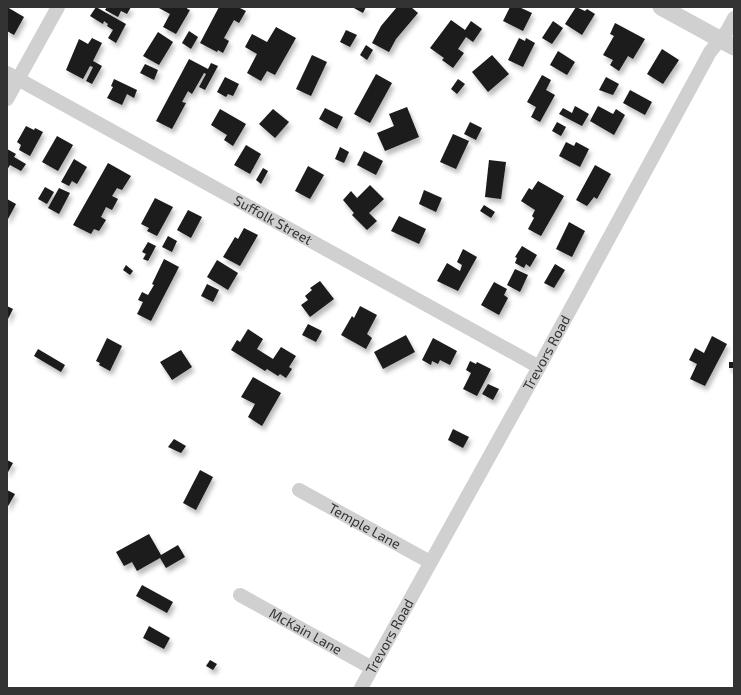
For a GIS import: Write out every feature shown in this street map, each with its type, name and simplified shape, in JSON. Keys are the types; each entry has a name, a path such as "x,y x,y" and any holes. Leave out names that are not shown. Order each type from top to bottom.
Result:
{"street":[{"path":"7,100 13,76 58,7"},
{"path":"661,7 727,43"},
{"name":"Trevors Road","path":"361,688 539,367 710,52 727,43 734,18"},
{"name":"Suffolk Street","path":"13,76 539,367"},
{"name":"Temple Lane","path":"299,490 430,562"},
{"name":"McKain Lane","path":"240,595 372,668"}],"building":[{"path":"7,7 24,17 14,35 7,31"},
{"path":"96,7 126,24 116,43 108,38 113,30 107,26 108,24 104,21 103,24 90,16"},
{"path":"107,7 131,7 127,14 121,11 118,17 105,10"},
{"path":"157,7 188,7 187,9 190,10 176,34 163,27 170,14"},
{"path":"219,7 238,7 246,11 239,23 234,20 224,38 229,41 223,53 218,50 217,52 200,43"},
{"path":"352,7 366,7 363,13"},
{"path":"397,7 411,7 418,13 396,39 389,52 372,43 381,26"},
{"path":"510,7 519,7 532,13 523,31 503,21"},
{"path":"576,7 585,11 587,9 595,14 582,35 565,24"},
{"path":"451,20 465,30 471,21 482,29 473,42 466,37 458,49 464,53 453,68 442,60 444,58 430,48"},
{"path":"553,21 563,28 552,44 542,38"},
{"path":"615,23 645,39 633,59 628,56 619,71 610,65 613,60 603,55 614,36 610,34"},
{"path":"276,27 296,38 275,75 267,71 261,81 247,73 257,54 245,47 252,34 267,42"},
{"path":"346,30 357,35 350,47 340,42"},
{"path":"189,31 198,37 191,49 182,43"},
{"path":"158,32 173,42 159,65 143,56"},
{"path":"92,38 102,43 93,61 102,66 92,84 86,81 93,67 90,66 83,79 66,70 79,39 88,44"},
{"path":"519,38 525,41 526,38 535,43 523,67 508,60"},
{"path":"366,45 373,50 367,60 360,55"},
{"path":"662,49 679,60 663,84 647,74"},
{"path":"558,51 575,62 567,75 550,65"},
{"path":"312,55 327,62 311,96 296,89"},
{"path":"492,55 509,74 488,92 472,72"},
{"path":"189,59 208,69 211,63 218,66 205,90 199,87 206,74 204,73 192,94 188,91 182,102 186,103 172,129 156,121"},
{"path":"145,64 158,70 154,80 140,73"},
{"path":"376,74 392,83 370,123 354,114"},
{"path":"542,75 551,80 546,90 555,95 540,122 531,117 536,107 527,102"},
{"path":"225,77 239,84 233,96 228,94 226,97 217,92"},
{"path":"606,77 619,84 613,95 599,90"},
{"path":"114,79 137,90 134,98 127,94 122,105 107,98 113,87 111,86"},
{"path":"458,79 465,84 457,94 451,89"},
{"path":"630,90 652,102 645,115 623,103"},
{"path":"575,106 589,114 582,126 559,114 563,108 572,113"},
{"path":"598,106 613,114 616,109 625,115 614,135 590,121"},
{"path":"407,107 419,137 385,151 377,133 394,126 389,114"},
{"path":"325,108 343,117 337,129 319,119"},
{"path":"220,109 246,124 233,146 224,140 227,135 211,125"},
{"path":"273,109 289,122 275,138 259,124"},
{"path":"470,122 482,128 476,140 464,134"},
{"path":"557,122 566,127 561,136 552,131"},
{"path":"26,126 43,132 30,156 19,150 21,145 17,142"},
{"path":"453,134 469,141 456,169 440,162"},
{"path":"57,136 73,145 58,171 42,162"},
{"path":"566,142 574,146 576,142 589,149 580,167 559,156"},
{"path":"246,145 261,154 250,174 234,165"},
{"path":"340,147 349,152 344,163 335,159"},
{"path":"7,149 16,154 14,157 26,164 21,171 10,165 7,170"},
{"path":"364,151 383,161 376,175 357,165"},
{"path":"74,159 87,167 77,184 72,181 69,186 61,182"},
{"path":"489,160 506,162 501,199 485,197"},
{"path":"108,163 131,176 122,190 117,188 112,196 118,199 112,210 106,207 101,217 106,220 99,231 94,229 91,234 73,225"},
{"path":"595,165 611,174 597,199 594,197 587,206 576,200"},
{"path":"308,166 324,175 310,199 295,191"},
{"path":"263,168 268,171 261,184 256,180"},
{"path":"538,181 564,196 541,236 528,229 534,218 532,216 535,210 521,201 529,188 532,190"},
{"path":"370,185 384,199 369,213 377,221 367,230 352,215 354,213 343,200 351,191 357,198"},
{"path":"45,187 54,192 47,204 38,199"},
{"path":"59,188 70,193 59,214 48,208"},
{"path":"424,190 442,198 436,212 419,204"},
{"path":"155,198 173,207 157,236 147,231 149,228 141,224"},
{"path":"7,199 16,204 7,221"},
{"path":"484,205 495,212 491,218 480,211"},
{"path":"188,210 202,217 191,238 177,230"},
{"path":"399,216 426,229 419,244 391,231"},
{"path":"569,222 585,231 572,257 556,249"},
{"path":"244,228 258,235 240,266 223,257 235,237 238,239"},
{"path":"168,236 177,241 172,252 162,247"},
{"path":"148,242 156,246 148,261 143,259 146,254 142,252"},
{"path":"522,246 537,255 530,267 526,264 524,268 515,263 517,258 515,257"},
{"path":"463,249 477,257 458,291 437,281 447,263 460,271 462,265 457,262"},
{"path":"164,259 179,267 151,321 137,314 143,302 138,300 142,292 148,295 154,285 152,284"},
{"path":"217,260 238,273 228,290 207,277"},
{"path":"555,264 565,270 554,288 544,283"},
{"path":"126,265 133,271 130,275 123,270"},
{"path":"515,269 528,275 520,292 507,285"},
{"path":"320,281 334,299 310,317 301,305 308,300 305,296 312,290 310,288"},
{"path":"494,282 507,289 504,295 508,298 499,315 481,305"},
{"path":"207,284 219,290 213,302 201,296"},
{"path":"7,306 13,309 7,321"},
{"path":"360,306 377,315 367,334 372,338 366,349 341,335 352,316 354,318"},
{"path":"308,324 322,331 316,342 302,335"},
{"path":"248,329 263,339 257,349 273,359 281,347 296,356 289,367 292,369 286,378 280,374 278,376 267,369 265,371 231,350 237,340 240,342"},
{"path":"406,335 415,352 383,369 374,352"},
{"path":"712,336 727,344 705,386 690,379 697,364 689,360 695,348 704,353"},
{"path":"107,338 122,346 110,371 99,365 100,363 96,361"},
{"path":"433,338 457,351 450,365 440,360 438,364 432,361 431,365 422,360"},
{"path":"38,349 65,365 61,372 34,356"},
{"path":"181,350 192,367 172,380 160,362"},
{"path":"470,361 476,364 477,362 491,369 477,396 463,389 471,373 466,370"},
{"path":"729,362 734,362 734,368 729,368"},
{"path":"253,377 281,393 262,426 248,417 255,404 241,397"},
{"path":"488,384 499,389 493,400 482,394"},
{"path":"453,429 469,437 463,448 448,440"},
{"path":"174,439 186,446 181,453 168,447"},
{"path":"7,460 13,463 7,474"},
{"path":"200,470 213,477 196,510 183,503"},
{"path":"7,490 15,494 7,508"},
{"path":"149,534 161,555 178,545 185,557 166,568 160,558 137,571 132,562 124,566 116,552"},
{"path":"142,585 173,602 167,613 136,596"},
{"path":"149,626 170,638 164,649 143,638"},
{"path":"210,660 217,664 213,670 206,666"}]}
